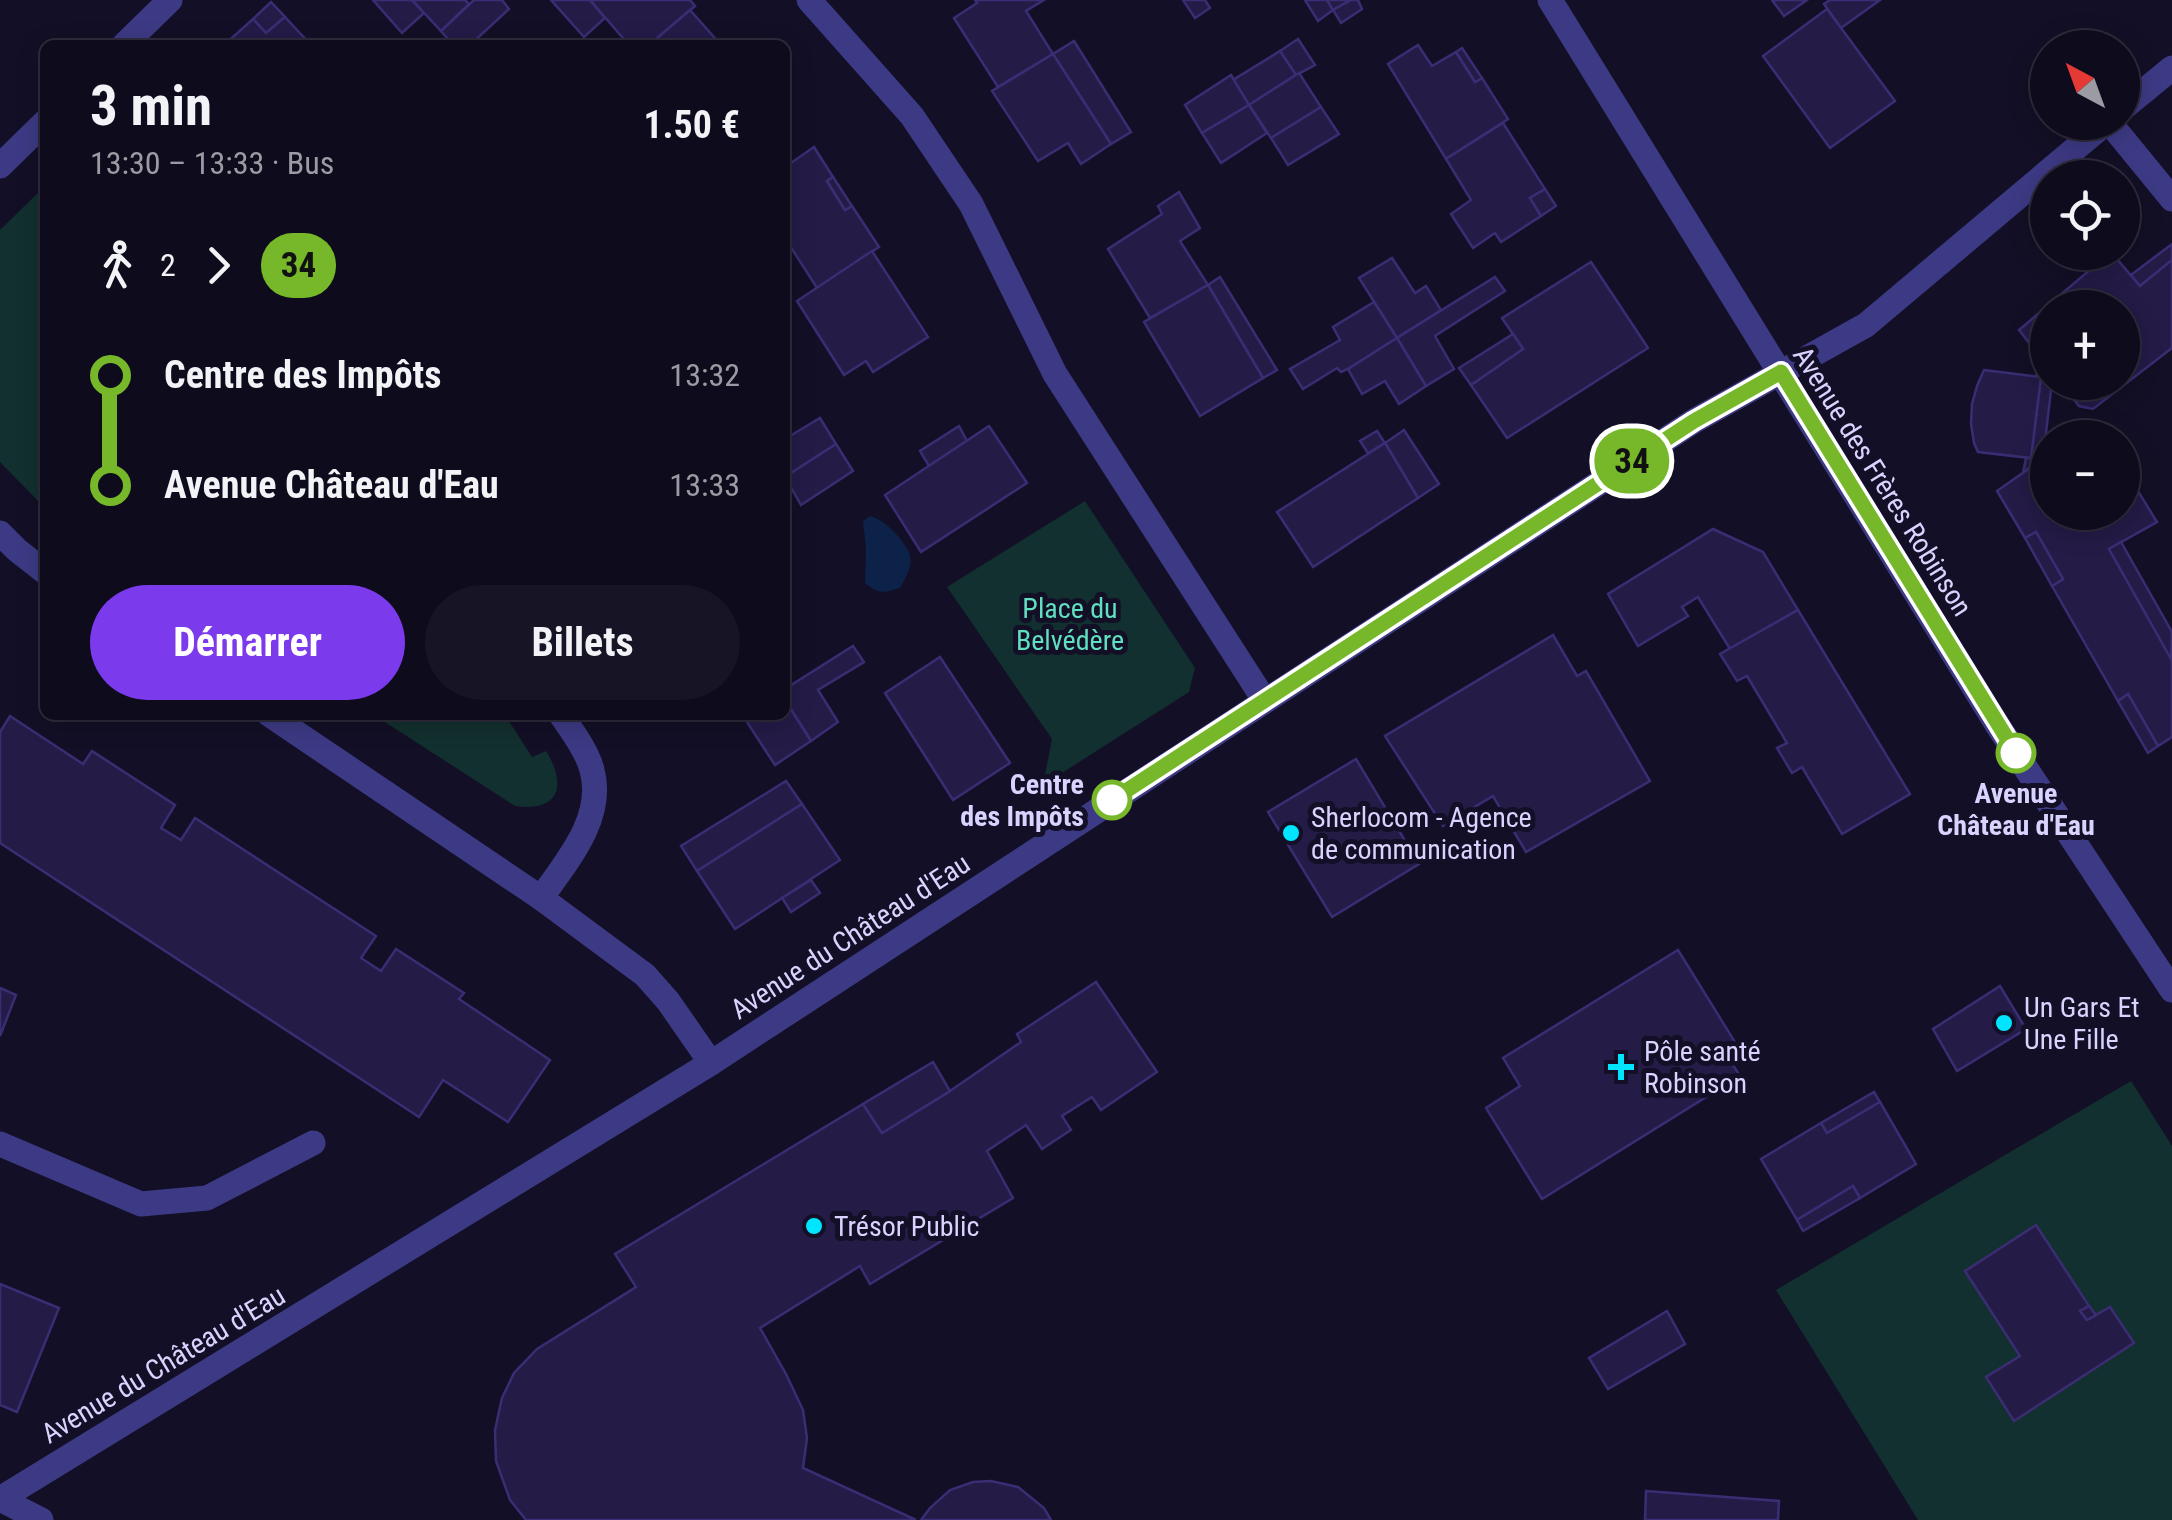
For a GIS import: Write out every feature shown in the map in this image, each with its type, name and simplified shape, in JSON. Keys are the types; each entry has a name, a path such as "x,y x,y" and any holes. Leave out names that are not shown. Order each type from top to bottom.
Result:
{"street":[{"path":"129,40 170,0"},
{"path":"809,0 912,116 971,204 1055,374 1265,701"},
{"name":"Avenue des Frères Robinson","path":"1550,0 1996,723 2172,990"},
{"path":"2140,94 2172,68"},
{"path":"0,166 40,127"},
{"name":"Avenue du Château d'Eau","path":"0,1499 711,1063 1694,421 1866,325 2087,140"},
{"path":"2123,140 2172,199"},
{"path":"6,550 40,569"},
{"path":"277,720 541,898 645,975 711,1063"},
{"path":"541,898 571,855 594,811 592,766 564,720"},
{"path":"0,1144 141,1204 207,1198 313,1143"},
{"path":"0,1499 41,1520"}],"green space":[{"path":"40,191 40,503 0,462 0,230"},
{"name":"Place du Belvédère","path":"1085,501 1195,668 1189,692 1043,785 1052,739 947,587"},
{"path":"382,720 508,720 532,757 546,751 557,785 555,794 542,805 515,806"},
{"path":"2131,1081 2172,1146 2172,1520 1918,1520 1776,1290"}],"water":[{"path":"870,516 894,532 910,556 910,568 901,587 891,591 878,591 865,583 863,521"}],"building":[{"path":"373,0 412,0 424,13 402,33"},
{"path":"412,0 465,0 469,4 441,31"},
{"path":"474,0 502,0 509,9 475,40 449,40 441,31"},
{"path":"551,0 590,0 605,18 584,37"},
{"path":"590,0 690,0 695,6 655,40 625,40"},
{"path":"975,0 1044,0 1026,11 1053,54 998,87 954,18 977,3"},
{"path":"1183,0 1205,0 1210,8 1195,18"},
{"path":"1305,0 1327,0 1333,10 1318,21"},
{"path":"1327,0 1351,0 1333,10"},
{"path":"1358,0 1362,9 1341,23 1333,10"},
{"path":"1772,0 1807,0 1784,16"},
{"path":"1830,0 1880,0 1841,28 1824,4"},
{"path":"271,2 285,17 266,33 253,19"},
{"path":"1827,9 1895,101 1830,148 1763,56"},
{"path":"690,10 717,40 655,40"},
{"path":"285,17 306,40 230,40 253,19 266,33"},
{"path":"1298,39 1315,65 1296,75 1280,51"},
{"path":"1074,41 1131,132 1111,144 1053,54"},
{"path":"1418,45 1432,66 1456,52 1475,82 1482,78 1508,119 1446,159 1388,64"},
{"path":"1462,48 1482,78 1475,82 1456,52"},
{"path":"1280,51 1296,75 1249,105 1233,80"},
{"path":"1053,54 1111,144 1081,164 1068,143 1038,161 992,91"},
{"path":"1299,73 1321,107 1271,138 1249,105"},
{"path":"1231,75 1249,105 1202,133 1185,105"},
{"path":"1249,105 1267,133 1221,163 1202,133"},
{"path":"1321,107 1339,134 1288,165 1271,138"},
{"path":"1503,123 1545,189 1530,198 1541,216 1501,242 1495,233 1473,248 1451,214 1471,200 1446,159"},
{"path":"814,147 833,177 827,181 845,210 852,206 879,247 817,288 790,250 790,164"},
{"path":"833,177 852,206 845,210 827,181"},
{"path":"1545,189 1556,206 1541,216 1530,198"},
{"path":"1179,192 1200,228 1180,241 1208,285 1150,318 1108,249 1162,214 1158,206"},
{"path":"2172,244 2172,260 2140,286 2131,275"},
{"path":"872,251 928,337 873,372 866,361 844,375 797,301"},
{"path":"1392,258 1415,293 1426,286 1441,310 1397,338 1359,278"},
{"path":"2172,260 2172,348 2140,373 2140,290 2066,290 2090,270 2126,270 2140,286"},
{"path":"1591,262 1648,348 1507,438 1471,385 1523,349 1502,318"},
{"path":"1220,277 1277,370 1263,378 1208,285"},
{"path":"1495,277 1505,291 1435,336 1454,369 1426,386 1397,338"},
{"path":"1208,285 1263,378 1200,416 1144,322"},
{"path":"1374,302 1397,338 1348,369 1341,372 1337,368 1303,389 1290,369 1340,340 1333,327"},
{"path":"2030,321 2030,344 2019,330"},
{"path":"1513,334 1523,349 1471,385 1459,368"},
{"path":"1397,338 1426,386 1399,404 1385,381 1362,394 1348,369"},
{"path":"1984,370 2030,376 2030,400 2038,400 2036,420 2030,420 2030,458 1978,452 1971,424 1977,386"},
{"path":"2038,400 2050,400 2048,420 2036,420"},
{"path":"2074,400 2105,400 2093,409 2079,406"},
{"path":"820,418 836,444 790,474 790,436"},
{"path":"959,426 967,441 929,466 920,451"},
{"path":"989,426 1027,483 921,552 885,495"},
{"path":"1404,430 1439,484 1418,498 1385,443"},
{"path":"1377,431 1385,443 1368,453 1360,441"},
{"path":"1385,443 1418,498 1313,567 1277,512"},
{"path":"836,444 853,471 801,505 790,486 790,474"},
{"path":"2026,458 2030,458 2030,468 2023,473"},
{"path":"2030,468 2030,530 2140,530 2140,494 2157,522 2109,549 2172,659 2172,737 2158,746 2128,694 2118,701 2052,586 2063,579 2036,532 2025,538 1997,491"},
{"path":"1713,529 1763,552 1798,610 1730,649 1698,597 1682,607 1688,616 1638,646 1608,594"},
{"path":"2036,532 2063,579 2052,586 2025,538"},
{"path":"2121,542 2172,632 2171,659 2109,549"},
{"path":"1798,610 1910,794 1842,834 1802,767 1792,773 1777,748 1787,743 1747,676 1737,681 1720,654"},
{"path":"1553,635 1577,676 1586,671 1650,781 1526,852 1493,796 1443,826 1385,736"},
{"path":"853,646 864,662 818,690 838,722 811,741 790,708 790,686"},
{"path":"940,657 1010,763 953,800 885,693"},
{"path":"2128,694 2158,746 2148,753 2118,701"},
{"path":"790,708 811,741 775,765 746,720 790,720"},
{"path":"10,716 83,764 92,751 175,805 161,828 181,840 195,818 376,936 361,958 381,971 396,949 464,993 459,999 550,1060 508,1122 443,1080 419,1117 0,843 0,732"},
{"path":"1356,759 1419,864 1332,917 1268,812"},
{"path":"786,781 802,804 697,871 681,846"},
{"path":"802,804 840,860 735,929 697,871"},
{"path":"811,880 820,893 791,912 782,898"},
{"name":"Pôle santé Robinson","path":"1678,950 1738,1047 1726,1054 1740,1076 1542,1199 1486,1108 1520,1086 1503,1058"},
{"name":"Trésor Public","path":"1096,982 1157,1072 1101,1110 1092,1097 1062,1116 1071,1130 1042,1149 1026,1125 987,1151 1013,1198 870,1284 860,1266 760,1328 803,1410 807,1438 803,1468 916,1520 526,1520 510,1500 496,1461 495,1430 502,1398 514,1373 537,1349 636,1287 615,1254 863,1104 882,1133 1021,1042 1017,1034"},
{"path":"2000,986 2026,1029 1957,1071 1933,1029"},
{"path":"0,988 16,995 0,1036"},
{"path":"933,1062 950,1091 882,1133 863,1104"},
{"path":"1874,1092 1880,1102 1827,1133 1821,1123"},
{"path":"1880,1102 1916,1164 1860,1198 1853,1186 1797,1220 1761,1159 1821,1123 1827,1133"},
{"path":"1853,1186 1860,1198 1803,1231 1797,1220"},
{"path":"2036,1225 2089,1306 2080,1311 2087,1320 2110,1307 2134,1343 2014,1421 1986,1377 2020,1356 1965,1271"},
{"path":"0,1284 59,1308 17,1412 0,1405"},
{"path":"2089,1306 2096,1315 2087,1320 2080,1311"},
{"path":"1667,1311 1685,1344 1608,1389 1589,1358"},
{"path":"991,1481 1018,1487 1044,1508 1051,1520 921,1520 950,1490"},
{"path":"1646,1491 1779,1501 1778,1520 1645,1520"}],"bus line":[{"name":"34","path":"1112,800 1694,421 1781,372 2016,753"}],"place":[{"name":"Avenue Château d'Eau","path":"2016,753"},
{"name":"Centre des Impôts","path":"1112,800"},
{"name":"Sherlocom - Agence de communication","path":"1291,833"},
{"name":"Un Gars Et Une Fille","path":"2004,1023"},
{"name":"Pôle santé Robinson","path":"1621,1067"},
{"name":"Trésor Public","path":"814,1226"}]}
